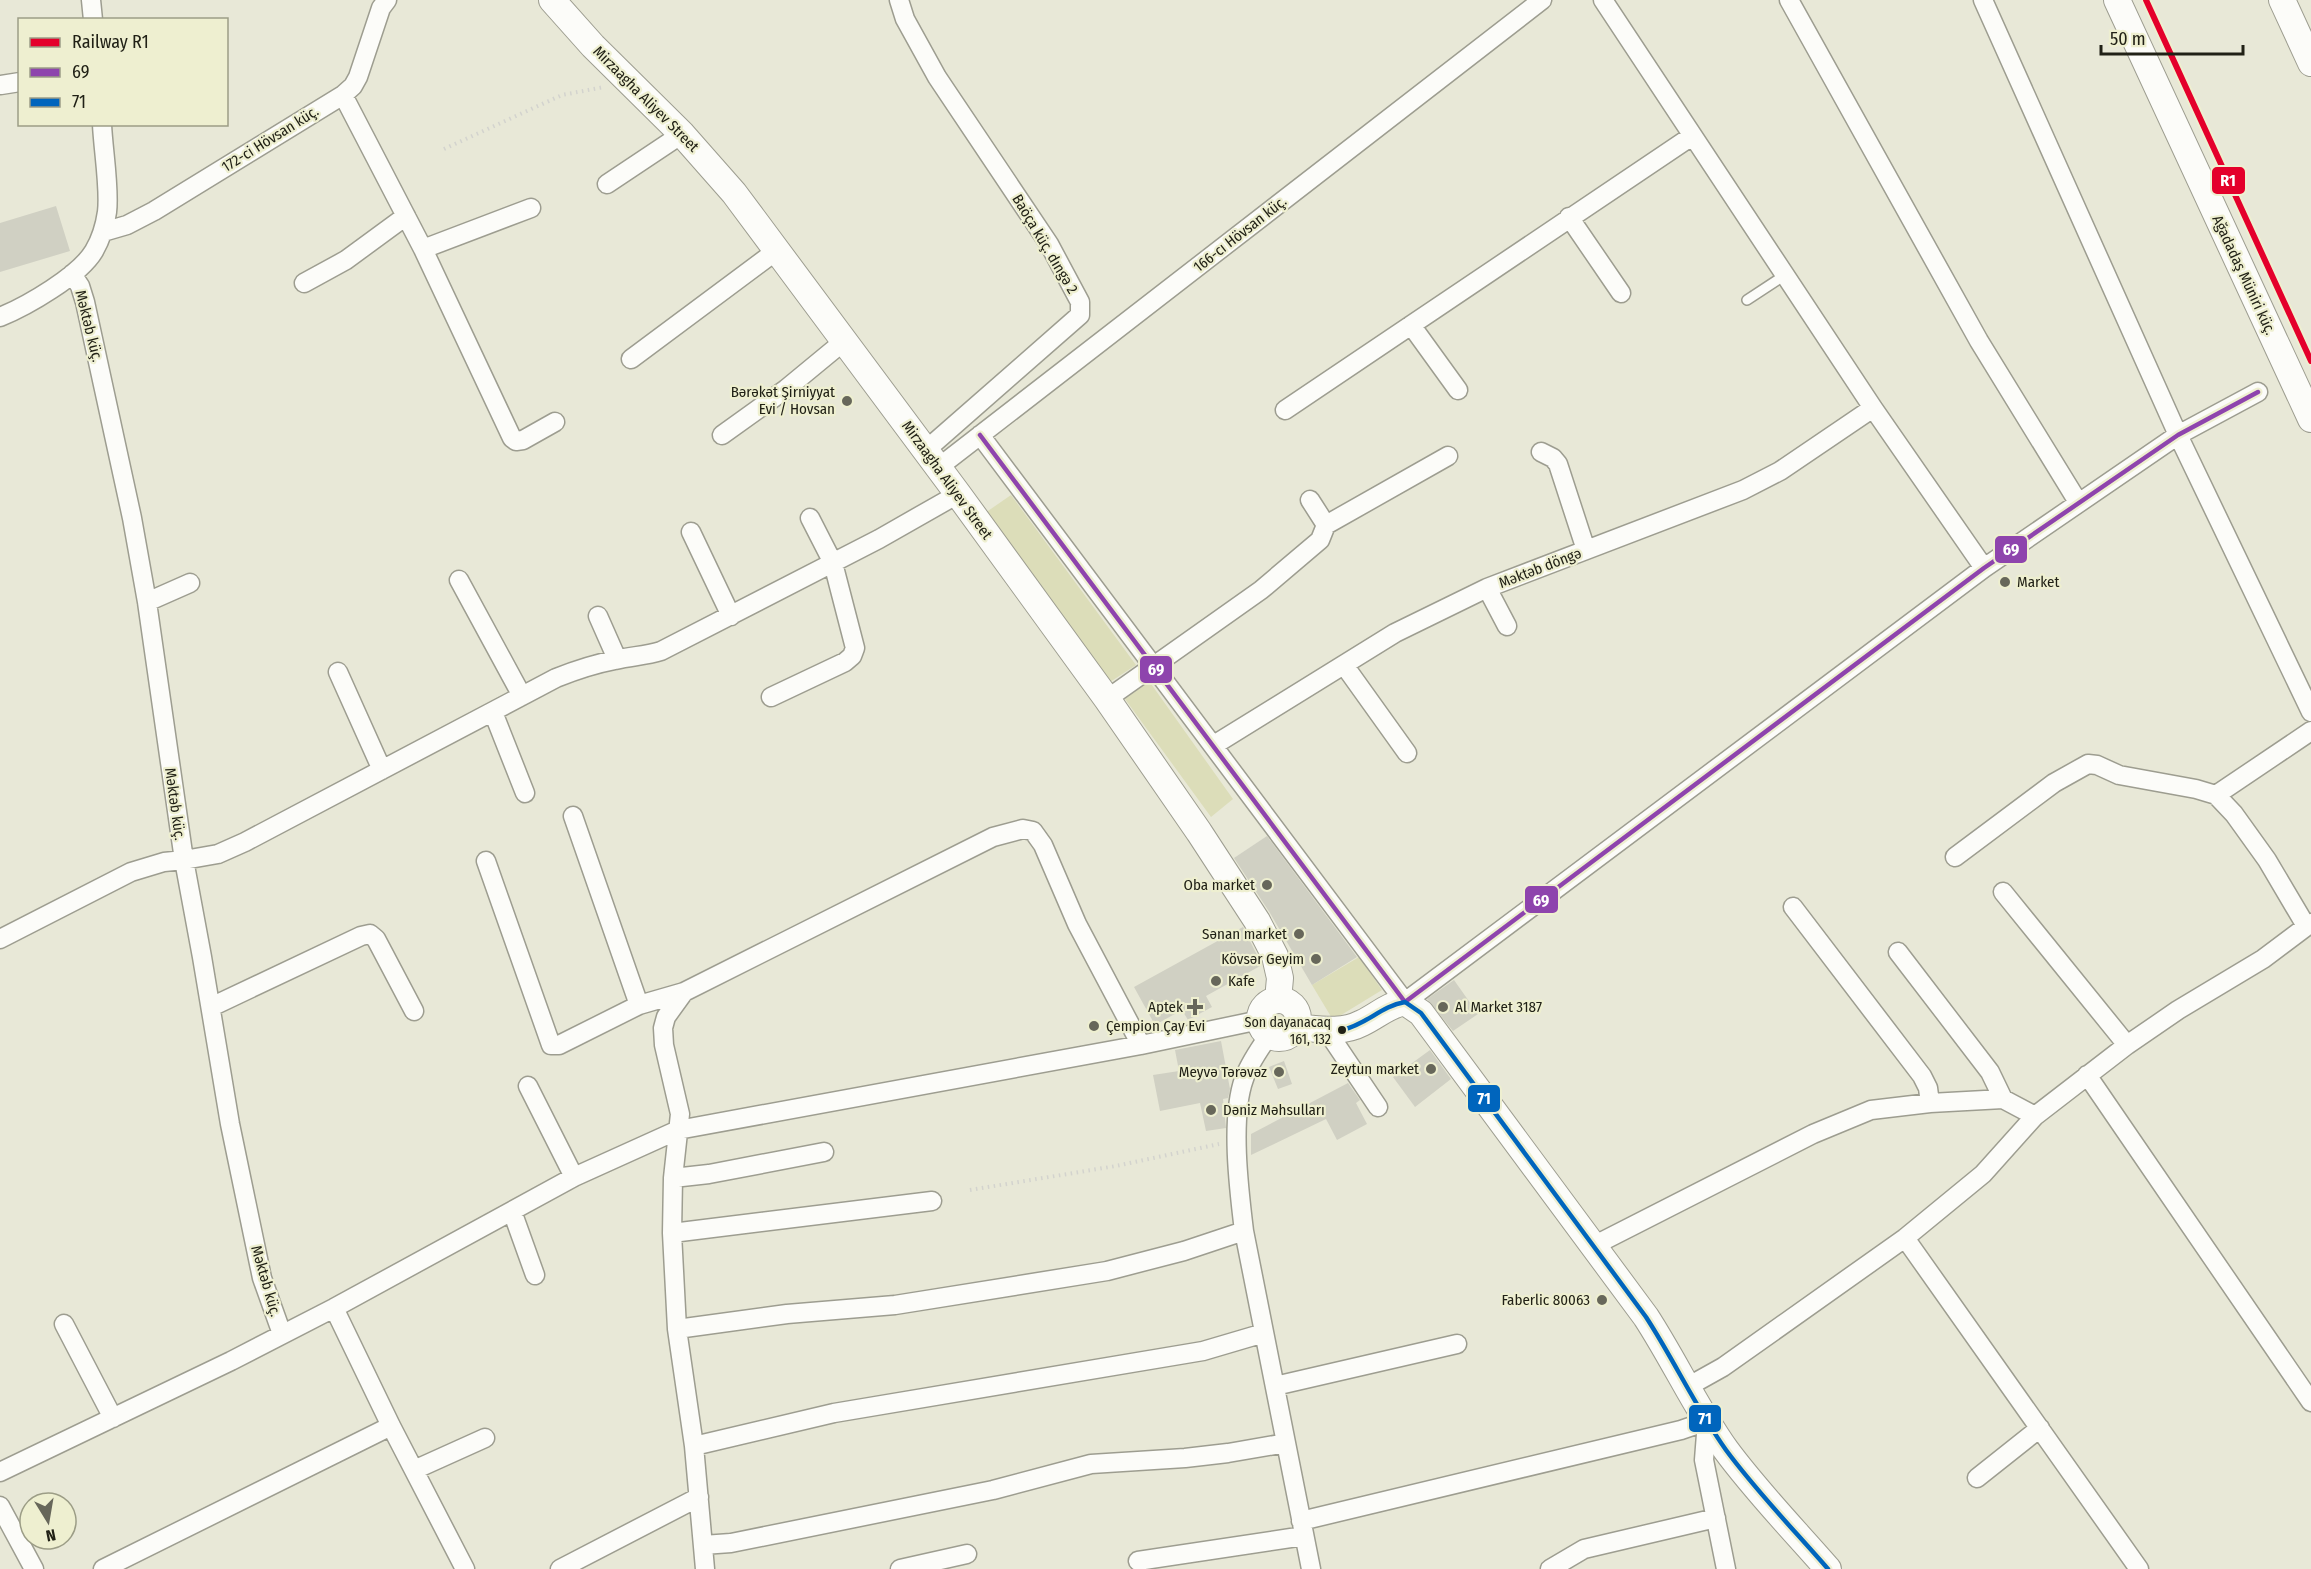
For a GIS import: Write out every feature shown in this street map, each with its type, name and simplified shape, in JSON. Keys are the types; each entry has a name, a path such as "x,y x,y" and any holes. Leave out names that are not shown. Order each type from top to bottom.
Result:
{"street":[{"path":"91,0 93,18"},
{"name":"172-ci Hövsan küç.","path":"103,232 127,225 154,211 353,86 381,8 387,0"},
{"name":"Mirzaagha Aliyev Street","path":"552,0 593,46 682,134 734,193 843,342 932,458 1107,699 1199,832 1269,942 1278,969 1278,1000"},
{"name":"Baöça küç. dıngə 2","path":"899,0 905,19 937,77 1049,244 1080,302 1080,315 932,458"},
{"name":"166-cı Hövsan küç.","path":"932,458 980,435 1542,0"},
{"path":"1603,0 1874,408 1984,568"},
{"path":"1789,0 1979,341 2078,502"},
{"path":"1983,0 2178,435 2311,712"},
{"name":"Ağadadaş Müniri küç.","path":"2117,0 2311,418"},
{"path":"2282,0 2310,56"},
{"path":"1,85 18,81"},
{"path":"343,94 423,249 508,425 512,438 516,441 523,440 555,422"},
{"path":"0,317 47,292 72,274 93,253 103,232 107,209 102,126"},
{"path":"607,184 682,134"},
{"path":"1285,410 1692,136"},
{"path":"423,249 531,208"},
{"path":"304,283 346,260 406,216"},
{"path":"1569,217 1621,294"},
{"path":"631,359 776,251"},
{"name":"Məktəb küç.","path":"72,274 80,286 85,302 127,496 147,602 184,860 230,1124 262,1278 282,1334"},
{"path":"1411,325 1458,390"},
{"path":"722,435 786,389 843,342"},
{"path":"1296,1027 1329,1030 1355,1026 1390,1006 1404,1002 1984,568 2178,435 2258,392"},
{"name":"Məktəb döngə","path":"1214,745 1395,633 1487,588 1743,490 1780,471 1874,408"},
{"path":"980,435 1404,1002 1421,1013 1595,1245 1646,1317 1689,1386 1707,1421 1742,1471 1828,1569"},
{"path":"1541,452 1553,458 1558,464 1586,550"},
{"path":"1107,699 1261,590 1320,540 1326,525 1448,456"},
{"path":"0,939 131,873 164,862 218,854 245,842 556,678 583,667 617,659 643,657 661,651 833,563 958,494"},
{"path":"1310,500 1326,525"},
{"path":"771,697 845,662 852,656 855,648 833,563 810,518"},
{"path":"691,532 731,616"},
{"path":"459,579 522,696"},
{"path":"147,602 190,583"},
{"path":"1487,588 1507,626"},
{"path":"598,616 617,659"},
{"path":"1344,665 1407,753"},
{"path":"338,672 382,770"},
{"path":"493,712 525,793"},
{"path":"2216,795 2311,732"},
{"path":"1689,1386 1723,1367 1905,1238 1983,1174 2035,1116 2127,1045 2178,1010 2263,959 2309,925 2267,860 2234,814 2216,795 2196,789 2119,775 2097,765 2088,764 2054,783 1955,857"},
{"path":"573,816 639,1005"},
{"path":"486,861 551,1045 559,1045 639,1005 684,992 993,837 1023,829 1033,831 1043,845 1077,924 1141,1045"},
{"path":"2003,892 2127,1045"},
{"path":"1793,907 1922,1076 1928,1088 1929,1103"},
{"path":"211,1007 369,934 376,939 414,1011"},
{"path":"1898,952 1990,1072 2003,1099"},
{"path":"684,992 666,1017 663,1028 664,1045 680,1114 673,1178 672,1233 677,1329 694,1446 705,1569"},
{"path":"0,1472 334,1308 574,1177 678,1130 1141,1045 1265,1027 1281,1038 1293,1032 1298,1021 1296,1010 1289,1002 1278,1000 1263,1008 1265,1027 1244,1078 1240,1097 1239,1191 1244,1231 1311,1569"},
{"path":"1329,1030 1333,1040 1378,1107"},
{"path":"2087,1075 2311,1402"},
{"path":"528,1086 574,1177"},
{"path":"1595,1245 1813,1134 1870,1110 1929,1103 2003,1099 2035,1116"},
{"path":"673,1178 709,1174 824,1152"},
{"path":"672,1233 932,1201"},
{"path":"512,1211 535,1275"},
{"path":"677,1329 787,1314 895,1305 1107,1271 1184,1251 1244,1231"},
{"path":"1905,1238 2139,1569"},
{"path":"334,1308 391,1426 465,1569"},
{"path":"64,1324 113,1418"},
{"path":"694,1446 834,1413 1203,1351 1264,1333"},
{"path":"1275,1386 1456,1344"},
{"path":"1707,1421 1704,1460 1726,1569"},
{"path":"1138,1561 1303,1529 1681,1430 1707,1421"},
{"path":"103,1569 391,1426"},
{"path":"1977,1478 2040,1428"},
{"path":"414,1470 485,1438"},
{"path":"703,1545 743,1541 970,1495 1091,1464 1228,1454 1286,1443"},
{"path":"560,1569 699,1497"},
{"path":"0,1506 34,1569"},
{"path":"1550,1569 1584,1549 1716,1518"},
{"path":"900,1569 967,1554"}],"lane":[{"path":"1747,300 1785,275"}],"path":[{"path":"444,149 562,95 598,88 626,77"},
{"path":"970,1190 1116,1166 1238,1140"}],"green space":[{"path":"1011,495 1136,665 1110,682 985,513"},
{"path":"1149,681 1233,799 1211,817 1125,699"},
{"path":"1359,957 1382,990 1333,1020 1312,985"}],"building":[{"path":"56,206 70,251 0,272 0,223"},
{"path":"1267,836 1357,957 1312,985 1270,913 1234,858"},
{"path":"1243,927 1262,965 1206,996 1212,1007 1188,1020 1182,1010 1155,1025 1134,987"},
{"path":"1454,980 1478,1014 1453,1031 1427,999"},
{"path":"1221,1041 1230,1089 1228,1098 1223,1099 1226,1128 1206,1131 1200,1103 1160,1111 1153,1075 1179,1071 1175,1050"},
{"path":"1430,1050 1451,1079 1415,1107 1393,1077"},
{"path":"1284,1061 1292,1084 1278,1089 1269,1067"},
{"path":"1348,1083 1360,1100 1356,1103 1367,1124 1337,1140 1326,1119 1251,1155 1251,1134"}],"rail line":[{"name":"R1","path":"2146,0 2311,361"}],"transit line":[{"name":"69","path":"980,435 1405,1002 1984,568 2178,435 2258,392"},
{"name":"71","path":"1342,1030 1351,1028 1388,1007 1405,1002 1421,1013 1646,1317 1726,1450 1763,1496 1828,1569"}],"place":[{"name":"Bərəkət Şirniyyat Evi / Hovsan","path":"847,401"},
{"name":"Market","path":"2005,582"},
{"name":"Oba market","path":"1267,885"},
{"name":"Sənan market","path":"1299,934"},
{"name":"Kövsər Geyim","path":"1316,959"},
{"name":"Kafe","path":"1216,981"},
{"name":"Aptek","path":"1195,1007"},
{"name":"Al Market 3187","path":"1443,1007"},
{"name":"Çempion Çay Evi","path":"1094,1026"},
{"name":"Son dayanacaq 161, 132","path":"1342,1030"},
{"name":"Zeytun market","path":"1431,1069"},
{"name":"Meyvə Tərəvəz","path":"1279,1072"},
{"name":"Dəniz Məhsulları","path":"1211,1110"},
{"name":"Faberlic 80063","path":"1602,1300"}]}
